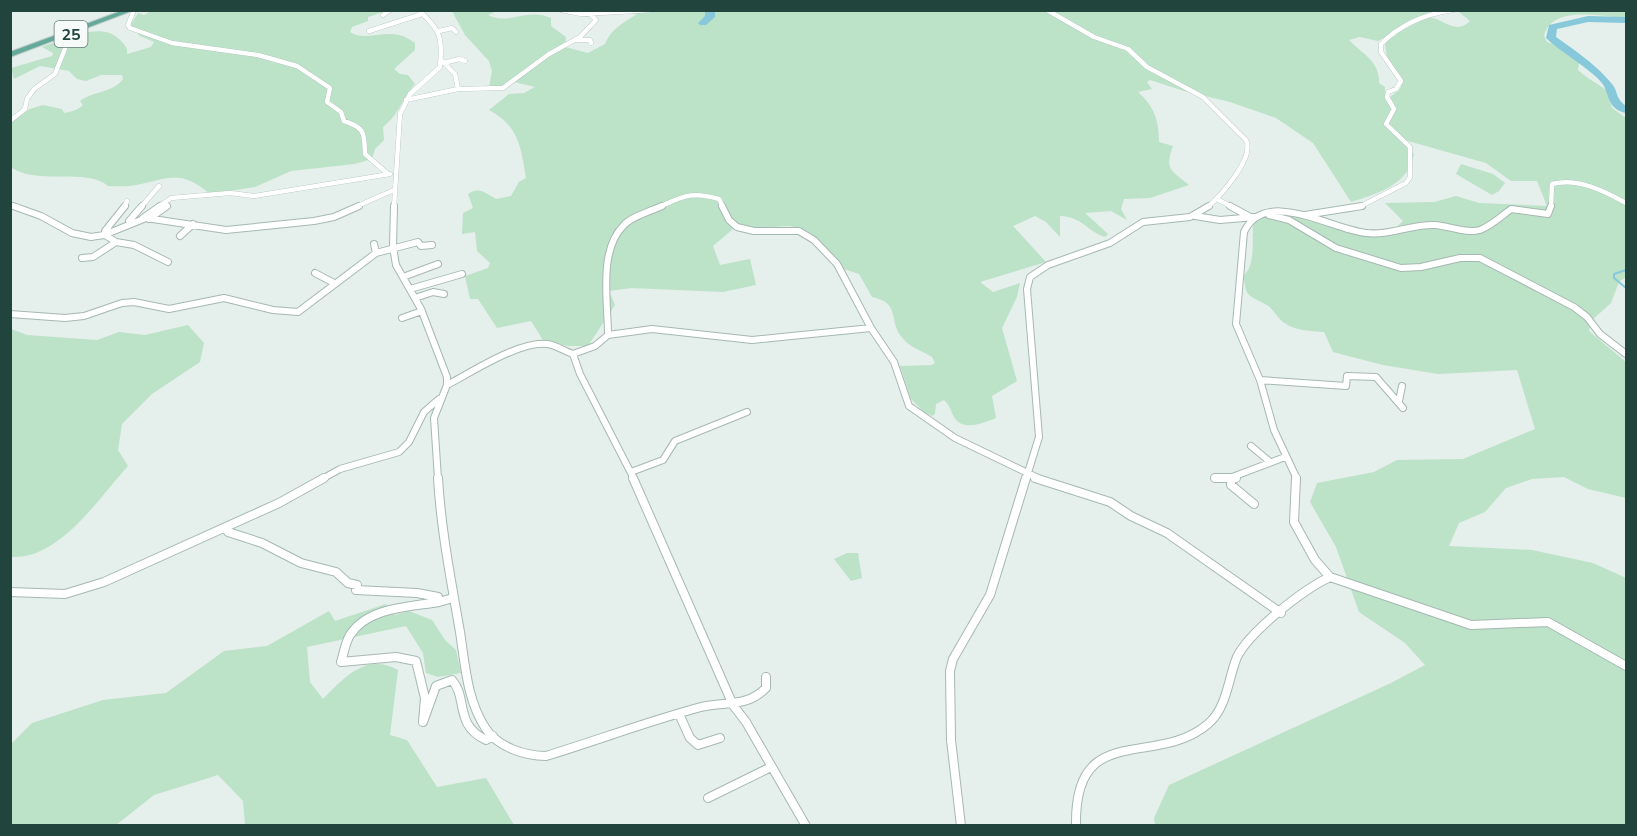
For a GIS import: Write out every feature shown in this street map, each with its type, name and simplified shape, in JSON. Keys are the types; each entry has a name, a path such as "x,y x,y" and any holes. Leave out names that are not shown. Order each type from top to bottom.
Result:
{"main road":[{"name":"25","path":"10,55 79,32 133,10"}],"street":[{"path":"133,10 128,25 130,28 172,43 258,56 302,67 313,80 330,88 327,102 341,112 344,121 355,125 363,133 366,139 365,154 388,174"},
{"path":"383,15 390,10"},
{"path":"561,10 592,16 615,16"},
{"path":"592,16 612,11 640,13 652,10"},
{"path":"1047,10 1094,37 1128,49 1147,68 1203,97 1246,140 1249,146 1248,155 1217,199 1195,216"},
{"path":"1303,215 1358,208 1406,183 1410,177 1410,147 1386,124 1394,109 1387,97 1388,92 1396,89 1401,81 1381,52 1381,44 1387,37 1432,12 1453,10"},
{"path":"369,32 421,12 439,31 443,62 455,74 458,89"},
{"path":"406,100 458,89 503,88 549,54 575,40 593,25 596,20 592,16"},
{"path":"439,31 452,28 456,32"},
{"path":"10,122 25,110 27,99 34,89 55,74 66,46 79,32"},
{"path":"575,40 590,40 591,43"},
{"path":"465,61 459,59 443,62 406,100 399,117 393,247 394,259 422,311 446,370 447,385 434,418 441,525 471,695 478,715 493,736 522,754 546,756 714,703 733,705 766,688 766,677"},
{"path":"141,219 171,198 230,193 255,196 398,173"},
{"path":"1626,203 1586,185 1561,182 1552,184 1551,212 1548,214 1511,209 1483,229 1475,231 1421,225 1387,235 1324,225 1303,215 1273,210 1252,218 1245,232 1236,324 1260,380 1274,430 1297,479 1294,522 1315,560 1330,578 1471,625 1548,622 1626,666"},
{"path":"127,223 159,186"},
{"path":"10,205 50,220 69,234 89,237 105,235 127,223 141,219 226,230 314,221 334,217 394,190"},
{"path":"608,335 608,258 620,229 629,220 676,198 695,193 719,198 729,220 737,227 754,231 793,230 805,233 842,271 844,282 894,362 909,406 955,438 1027,475 1116,505 1131,516 1167,533 1281,613"},
{"path":"1217,199 1252,218"},
{"path":"105,235 105,231 129,201 127,201"},
{"path":"149,219 167,206"},
{"path":"960,825 951,740 950,671 953,659 990,595 1039,432 1026,289 1030,277 1048,265 1110,243 1143,222 1195,216 1220,220 1276,215 1336,248 1401,268 1421,267 1460,258 1491,262 1574,307 1587,317 1600,334 1626,354"},
{"path":"180,236 193,224"},
{"path":"105,235 116,242 134,245 168,262"},
{"path":"82,258 93,257 116,242"},
{"path":"10,314 26,317 65,318 84,316 122,303 134,302 169,309 224,298 273,310 298,312 376,253 418,242 421,246 432,245"},
{"path":"374,244 376,253"},
{"path":"403,277 438,264"},
{"path":"315,273 334,283"},
{"path":"410,289 462,274"},
{"path":"415,298 433,292 444,294"},
{"path":"402,318 422,311"},
{"path":"447,385 501,358 546,344 573,354 595,346 608,335 652,329 752,340 801,337 851,328 871,328"},
{"path":"573,354 580,374 630,472 733,705 806,825"},
{"path":"1260,380 1346,386 1347,376 1376,377 1401,404"},
{"path":"1401,404 1399,391 1402,386"},
{"path":"10,592 72,593 131,571 279,503 340,469 399,452 409,442 424,412 441,397"},
{"path":"630,472 663,460 675,441 747,412"},
{"path":"1251,446 1269,461"},
{"path":"1215,478 1231,481 1269,461 1285,457"},
{"path":"1231,481 1231,485 1254,504"},
{"path":"226,527 228,532 262,543 291,559 336,572 348,583 357,585 357,590 417,592 438,597 439,602"},
{"path":"1076,825 1080,784 1098,761 1111,754 1181,740 1208,723 1218,712 1228,679 1243,647 1255,632 1321,581 1330,578"},
{"path":"453,598 421,603 369,619 348,637 341,662 396,657 416,661 425,698 423,722 426,719 436,686 452,680 455,683 463,717 481,739 486,740 493,736"},
{"path":"679,714 690,738 698,745 720,738"},
{"path":"708,798 771,767"}],"green space":[{"path":"153,10 387,11 368,17 368,21 352,27 350,32 365,36 397,35 406,37 415,43 415,50 394,69 400,74 408,75 415,84 393,117 383,127 384,140 375,149 372,159 354,164 291,171 255,187 210,194 182,178 166,178 133,186 108,186 87,178 34,175 11,167 11,122 30,109 43,105 62,109 64,113 74,110 83,105 80,101 114,87 123,79 122,75 101,75 86,81 77,79 69,71 40,66 14,79 11,68 52,56 53,53 42,47 82,33 111,34 124,45 127,54 151,47 154,42 140,36 130,26 138,13 144,15"},
{"path":"452,11 497,11 488,15 503,19 534,14 542,15 551,18 551,26 566,37 565,47 588,53 605,44 614,30 637,14 612,11 1431,11 1378,41 1360,37 1349,40 1373,63 1379,75 1379,83 1385,87 1385,93 1389,98 1400,89 1403,79 1387,58 1385,44 1392,36 1427,17 1459,27 1470,21 1459,12 1463,11 1626,11 1626,18 1592,15 1567,16 1549,26 1544,36 1547,42 1569,49 1580,57 1578,70 1612,94 1614,97 1610,101 1612,108 1626,118 1626,277 1619,282 1611,303 1591,321 1589,331 1626,362 1626,498 1588,489 1564,477 1532,479 1506,488 1485,512 1459,523 1449,546 1532,550 1593,563 1626,578 1626,825 1155,825 1154,818 1169,785 1391,683 1425,665 1405,643 1359,612 1336,547 1310,502 1317,483 1374,472 1397,460 1463,459 1535,429 1517,370 1438,374 1383,365 1333,352 1324,332 1298,329 1283,322 1269,307 1249,295 1245,288 1244,275 1252,257 1253,221 1273,212 1303,217 1342,230 1387,236 1403,221 1385,203 1434,202 1456,196 1479,203 1547,206 1537,181 1511,181 1486,163 1401,139 1414,154 1406,173 1390,187 1351,202 1313,143 1276,118 1230,102 1150,80 1147,82 1152,89 1138,92 1154,114 1159,142 1173,146 1169,160 1171,169 1189,185 1150,198 1124,199 1121,209 1127,220 1111,211 1085,213 1108,234 1105,237 1079,221 1060,216 1060,237 1046,222 1035,216 1013,226 1046,262 980,282 993,292 1020,283 1017,297 1002,328 1017,381 992,396 996,418 968,425 958,422 944,400 936,404 935,414 932,416 924,412 911,399 900,366 932,365 935,363 932,357 903,339 890,307 887,303 872,297 859,274 844,269 811,233 801,228 789,226 733,229 713,246 720,265 750,259 756,285 723,292 631,288 609,291 615,305 588,346 567,346 543,340 531,321 497,328 478,299 470,299 465,276 488,268 490,263 477,251 475,232 462,234 463,213 473,208 468,194 479,191 496,199 511,196 519,182 526,178 520,147 513,130 489,110 509,94 524,93 535,87 510,81 500,87 489,87 492,71 489,61 465,35"},
{"path":"1461,164 1493,174 1505,183 1499,191 1492,195 1456,174"},
{"path":"188,325 204,343 200,362 152,394 122,424 118,450 128,466 90,510 61,538 45,549 29,555 11,557 11,329 27,335 97,340 119,332 145,335"},
{"path":"847,553 858,553 862,578 851,581 834,559"},
{"path":"386,604 395,615 409,611 432,620 445,640 456,650 461,673 438,677 426,673 423,653 406,626 307,647 310,682 323,699 348,676 366,666 386,665 398,670 390,735 407,740 437,787 486,778 514,825 245,825 243,801 218,775 154,795 116,825 11,825 10,745 32,723 103,700 166,693 224,651 267,646 329,611 335,621"}],"waterway":[{"path":"703,23 710,17 710,10"},
{"path":"1626,20 1588,19 1552,27 1551,38 1584,65 1592,68 1609,86 1614,101 1626,110"},
{"path":"1626,270 1614,274 1614,278 1626,288"}]}
